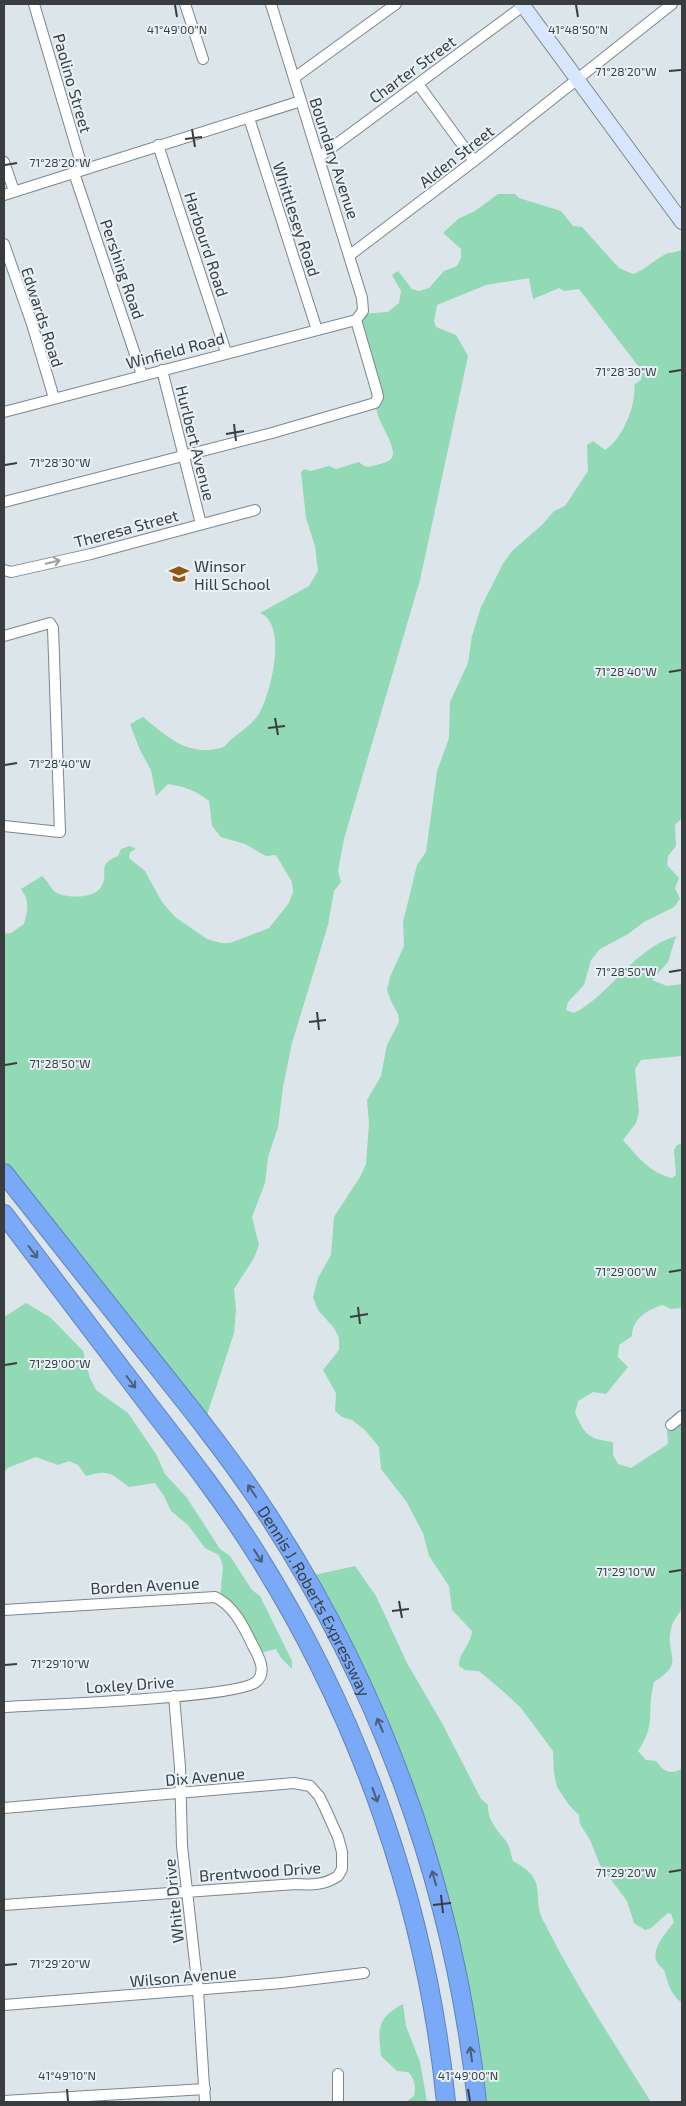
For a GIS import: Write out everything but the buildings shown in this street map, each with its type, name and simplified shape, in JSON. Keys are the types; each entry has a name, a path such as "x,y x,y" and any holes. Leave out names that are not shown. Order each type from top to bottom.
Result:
{"highway":[{"name":"Dennis J. Roberts Expressway","path":"4,1173 240,1473 300,1566 335,1628 391,1750 430,1862 448,1931 461,1992 477,2102"},
{"name":"Dennis J. Roberts Expressway","path":"4,1214 221,1502 273,1581 319,1664 367,1772 400,1869 430,1991 446,2102"}],"main road":[{"path":"523,5 682,222"}],"street":[{"name":"Paolino Street","path":"34,4 78,172"},
{"path":"185,4 203,59"},
{"name":"Boundary Avenue","path":"270,4 350,254 364,305 361,314 356,320"},
{"path":"294,78 396,4"},
{"name":"Alden Street","path":"350,254 474,161 672,4"},
{"name":"Charter Street","path":"319,157 523,5"},
{"path":"418,84 474,161"},
{"path":"4,195 158,145 301,102"},
{"name":"Whittlesey Road","path":"249,118 317,330"},
{"name":"Harbourd Road","path":"158,145 226,352"},
{"path":"4,162 14,191"},
{"name":"Pershing Road","path":"78,172 142,375"},
{"name":"Edwards Road","path":"4,244 32,324 54,398"},
{"path":"4,502 184,454 272,433 375,403 378,397 377,392 356,320"},
{"name":"Winfield Road","path":"4,412 226,352 356,320"},
{"name":"Hurlbert Avenue","path":"162,370 201,524"},
{"name":"Theresa Street","path":"4,570 11,572 91,554 255,510"},
{"path":"4,636 50,623 53,628 60,832 4,826"},
{"path":"670,1425 682,1416"},
{"name":"Borden Avenue","path":"4,1610 215,1597 231,1608 259,1658 262,1670 261,1677 256,1682"},
{"name":"Loxley Drive","path":"4,1707 174,1696 240,1689 256,1682"},
{"name":"White Drive","path":"174,1696 180,1794 198,1990 205,2102"},
{"name":"Dix Avenue","path":"4,1808 294,1783 310,1786 319,1796 338,1837 343,1859 338,1876"},
{"name":"Brentwood Drive","path":"4,1905 188,1891 296,1884 312,1885 326,1883 338,1876"},
{"name":"Wilson Avenue","path":"4,2005 198,1990 364,1973"},
{"path":"338,2074 338,2102"},
{"path":"4,2101 205,2089"}],"green space":[{"path":"498,194 515,194 519,198 561,211 573,226 582,227 619,268 633,274 666,254 682,249 682,818 675,825 676,846 668,856 667,865 679,878 675,888 680,899 674,907 644,922 628,934 600,949 591,960 584,985 568,1002 566,1010 574,1013 587,1005 646,952 676,936 668,962 652,980 667,986 682,984 682,1056 641,1060 635,1069 639,1112 636,1123 623,1140 651,1168 664,1176 672,1178 676,1175 674,1150 677,1145 682,1143 682,1308 671,1309 663,1305 652,1309 642,1316 635,1325 632,1336 619,1345 618,1357 628,1367 606,1394 593,1392 578,1401 575,1413 588,1435 613,1442 613,1455 618,1464 631,1468 668,1444 667,1428 682,1415 682,1609 671,1629 672,1664 664,1675 654,1682 649,1725 644,1741 638,1751 646,1760 656,1761 662,1768 668,1771 674,1772 682,1769 682,2003 673,1993 664,1970 656,1959 657,1948 674,1922 671,1914 668,1913 651,1928 645,1930 634,1923 627,1901 600,1865 590,1840 580,1824 579,1815 569,1805 557,1787 553,1751 521,1708 505,1693 479,1671 465,1670 459,1666 472,1631 452,1610 449,1586 429,1556 423,1533 406,1501 381,1469 379,1447 365,1430 335,1411 336,1393 323,1370 339,1350 339,1338 334,1328 318,1310 313,1297 318,1278 331,1255 334,1217 360,1177 366,1164 369,1123 367,1100 381,1076 387,1045 399,1022 398,1014 387,990 390,977 404,946 403,922 417,865 426,852 437,771 449,738 450,702 468,663 472,636 481,607 504,562 512,551 542,525 554,511 565,506 588,471 587,445 593,441 605,450 617,438 631,411 634,385 641,380 642,371 579,289 564,291 559,288 533,299 529,278 486,285 437,305 434,321 436,327 456,335 468,356 420,580 344,839 338,871 341,882 334,891 328,925 292,1043 283,1087 278,1127 268,1157 265,1183 252,1217 259,1245 254,1258 234,1289 236,1310 234,1333 205,1421 4,1166 4,934 11,933 24,924 27,906 26,898 21,889 42,876 54,891 59,894 79,897 93,894 101,887 107,863 118,856 121,849 130,846 136,849 130,852 129,858 145,871 162,902 175,917 207,939 221,943 230,943 269,928 289,903 293,892 292,882 276,855 266,856 245,844 221,837 212,826 209,801 190,789 168,784 156,796 151,770 140,750 130,724 143,717 181,744 198,750 208,750 224,746 248,726 260,712 269,690 275,659 275,644 273,630 268,620 260,613 309,586 318,571 315,546 306,518 301,472 304,469 311,471 329,466 336,469 359,462 362,465 371,467 390,460 393,453 378,414 377,397 355,319 360,314 388,312 399,303 401,291 392,275 398,271 412,289 419,291 429,288 444,271 457,266 461,258 461,249 443,233 458,219 475,211"},
{"path":"26,1303 51,1318 83,1351 90,1378 96,1390 128,1413 156,1454 165,1474 187,1498 220,1549 230,1556 252,1590 260,1596 292,1661 292,1669 281,1658 276,1649 256,1654 220,1599 223,1566 219,1555 205,1548 188,1525 171,1511 155,1483 129,1487 118,1478 109,1474 99,1473 86,1476 78,1465 69,1461 58,1465 36,1457 7,1468 4,1474 4,1317"},
{"path":"355,1566 376,1596 407,1663 443,1725 481,1799 488,1805 489,1816 507,1843 513,1861 525,1869 536,1882 540,1912 569,1968 651,2102 482,2102 444,1904 310,1576"},
{"path":"403,2004 406,2026 420,2062 427,2102 406,2102 414,2096 414,2080 408,2072 397,2071 381,2056 381,2025 388,2014"}],"place":[{"name":"Winsor Hill School","path":"179,574"}]}
